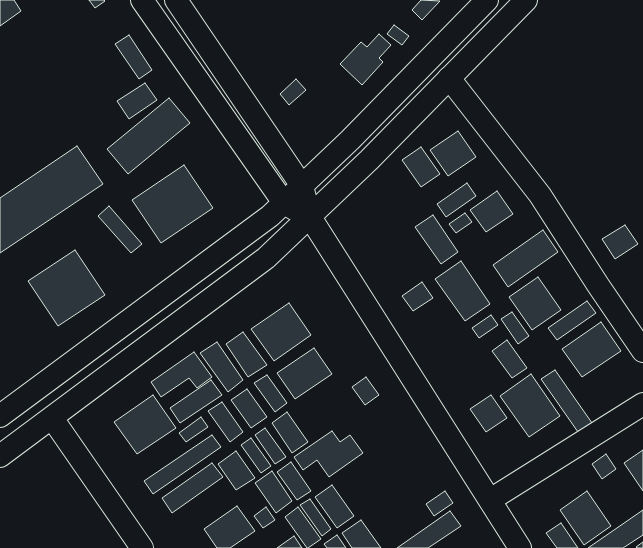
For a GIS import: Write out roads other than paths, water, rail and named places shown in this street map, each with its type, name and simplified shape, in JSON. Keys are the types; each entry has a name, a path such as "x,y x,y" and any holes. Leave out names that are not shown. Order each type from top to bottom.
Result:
{"street":[{"path":"142,0 284,203 310,217"},
{"path":"176,0 302,186 310,217 520,548"},
{"path":"0,416 270,216 350,140 487,0"},
{"path":"0,456 266,258 369,160 526,0"},
{"path":"449,78 540,195 643,351"},
{"path":"490,500 643,404"},
{"path":"52,418 142,548"}]}
